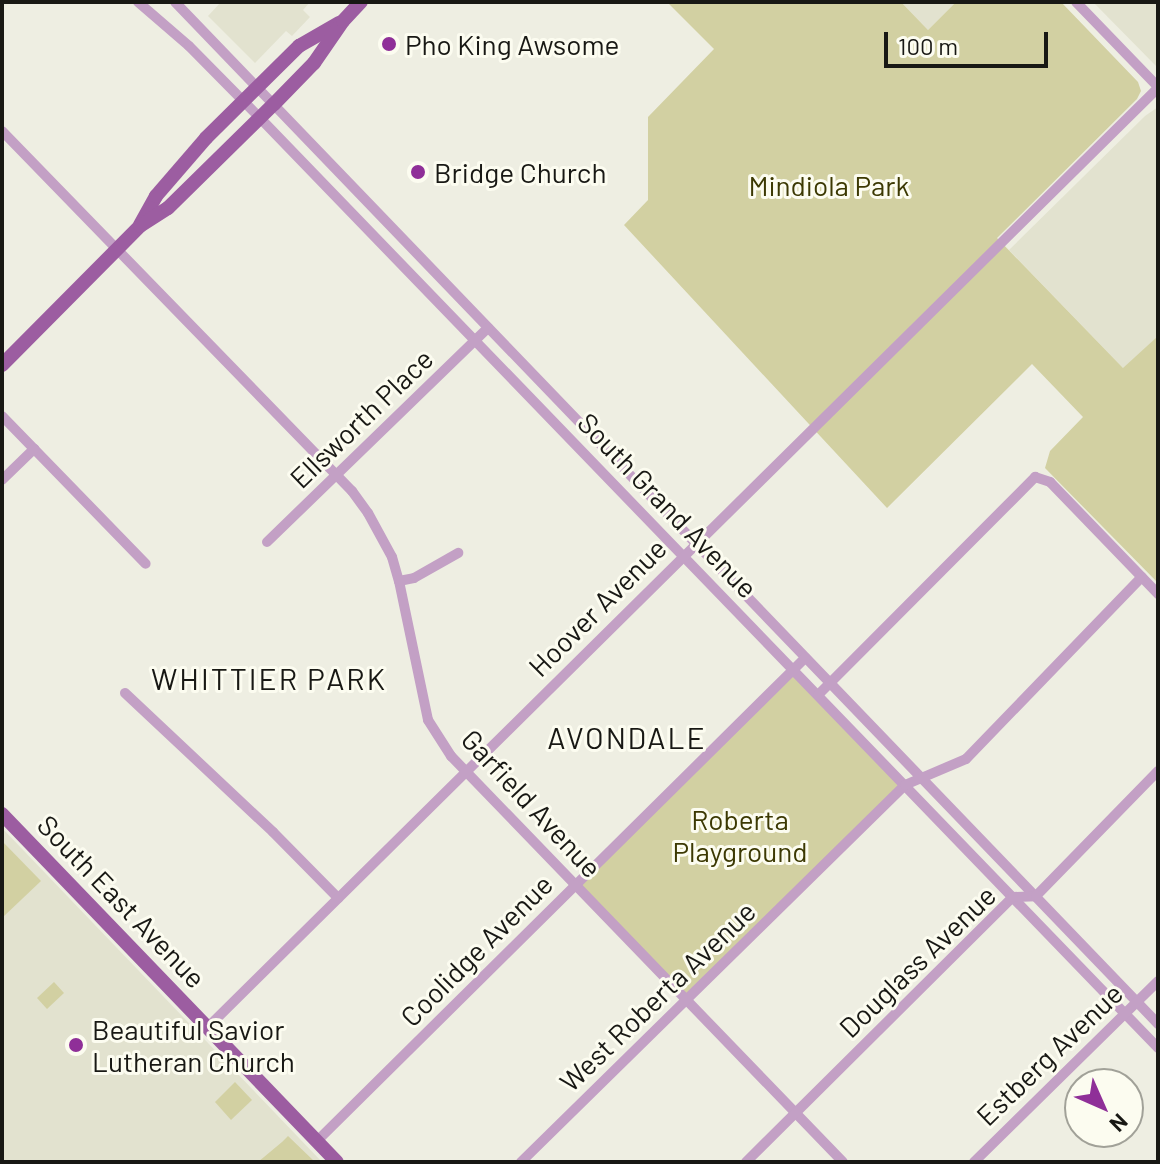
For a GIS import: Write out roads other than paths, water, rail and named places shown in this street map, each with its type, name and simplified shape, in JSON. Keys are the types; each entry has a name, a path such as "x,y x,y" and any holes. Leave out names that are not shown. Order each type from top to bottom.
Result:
{"main road":[{"path":"2,365 117,248 140,226 168,208 274,104 314,63 343,21 361,2"},
{"path":"140,226 156,196 244,101 299,46 343,21"},
{"name":"South East Avenue","path":"2,814 337,1162"}],"street":[{"name":"South Grand Avenue","path":"138,2 189,46 244,101 1158,1048"},
{"name":"South Grand Avenue","path":"175,2 1158,1024"},
{"path":"1076,2 1158,87"},
{"name":"Hoover Avenue","path":"208,1027 1158,87"},
{"name":"Garfield Avenue","path":"2,131 336,475 379,530 399,581 428,720 443,746 843,1162"},
{"path":"310,169 322,156"},
{"path":"368,230 381,217"},
{"name":"Ellsworth Place","path":"267,542 488,328"},
{"path":"2,416 146,564"},
{"path":"579,448 592,435"},
{"path":"2,480 34,449"},
{"path":"818,695 1035,477 1050,482 1158,594"},
{"path":"399,581 414,578 458,553"},
{"name":"West Roberta Avenue","path":"521,1162 905,785 966,759 1142,577"},
{"name":"Coolidge Avenue","path":"317,1141 805,658"},
{"path":"125,693 283,841 338,898"},
{"name":"Douglass Avenue","path":"746,1162 1013,897 1036,896 1158,771"},
{"name":"Estberg Avenue","path":"974,1162 1158,981"}],"place":[{"name":"Pho King Awsome","path":"389,44"},
{"name":"Bridge Church","path":"418,172"},
{"name":"Beautiful Savior Lutheran Church","path":"76,1045"}],"district":[{"name":"WHITTIER PARK","path":"269,678"},
{"name":"AVONDALE","path":"627,737"}],"park label":[{"name":"Mindiola Park","path":"829,185"},
{"name":"Roberta Playground","path":"740,835"}]}
